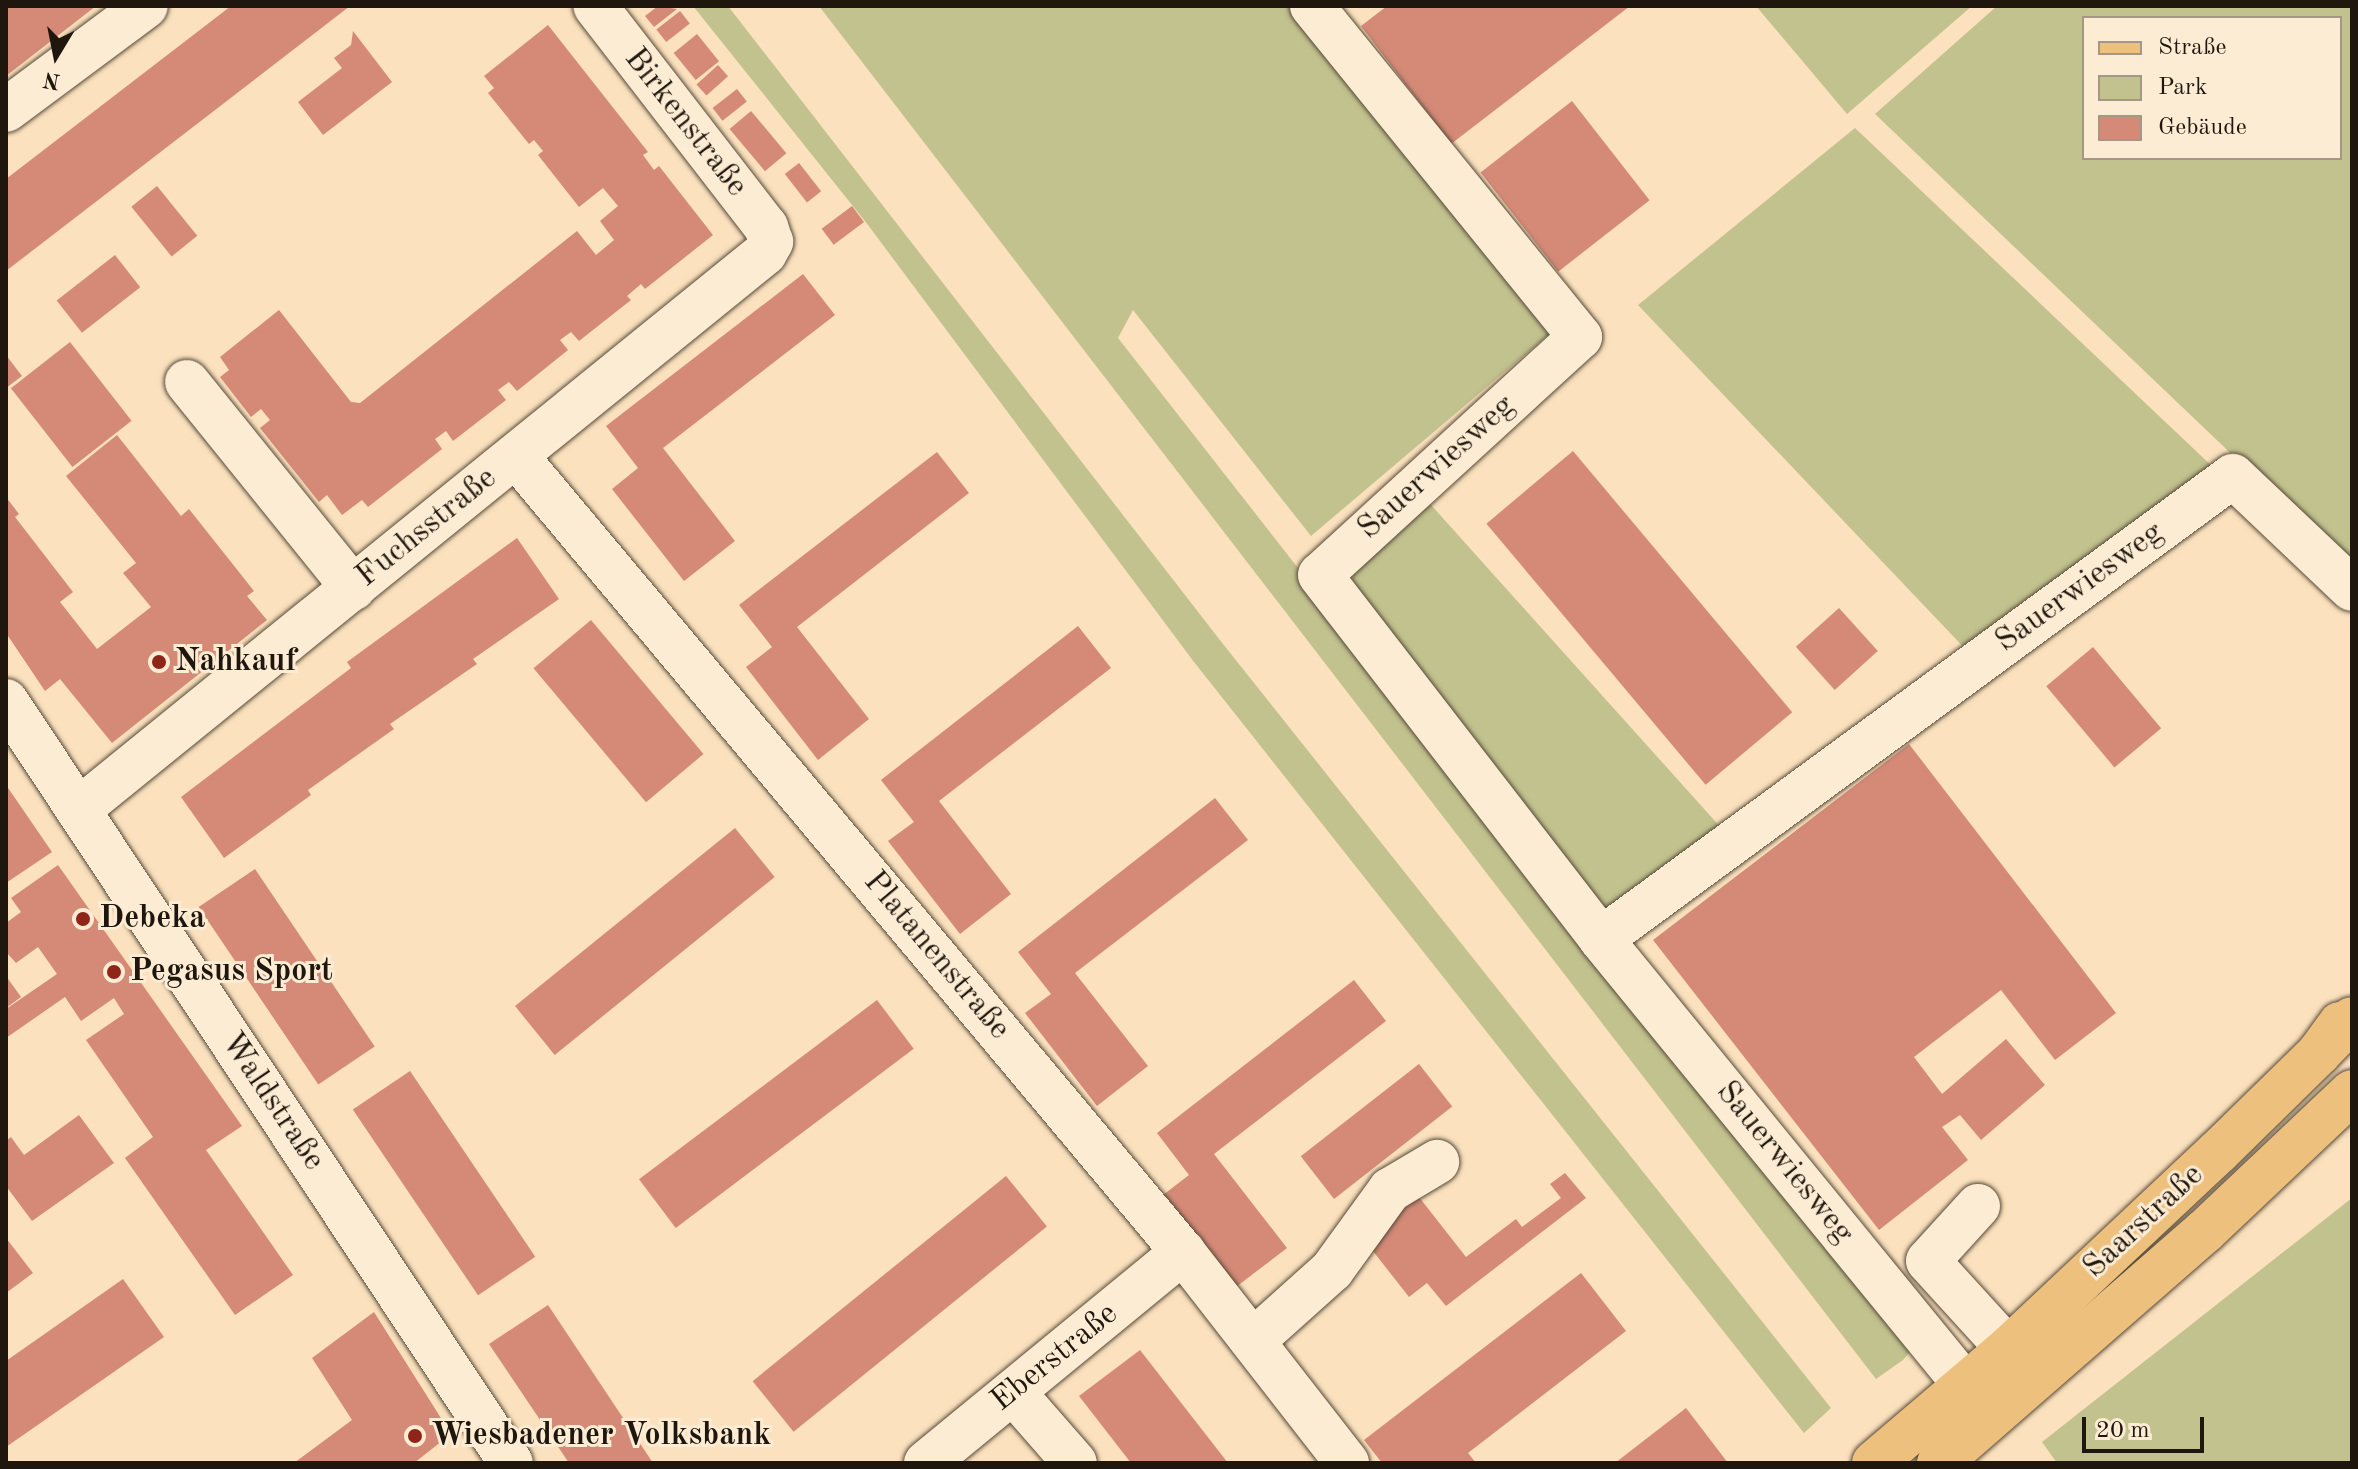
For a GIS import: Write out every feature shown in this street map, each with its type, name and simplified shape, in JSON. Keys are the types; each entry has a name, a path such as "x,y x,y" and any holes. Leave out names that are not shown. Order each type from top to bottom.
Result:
{"main road":[{"path":"2319,1053 2352,1008"},
{"path":"2319,1053 2352,1019"},
{"name":"Saarstraße","path":"1983,1399 2008,1349 2319,1053"},
{"name":"Saarstraße","path":"1983,1399 2352,1092"},
{"path":"1874,1463 1983,1399"},
{"path":"1939,1463 1983,1399"}],"street":[{"path":"6,110 146,6"},
{"name":"Birkenstraße","path":"595,6 766,227 771,242"},
{"name":"Sauerwiesweg","path":"1312,6 1580,337 1320,575 1601,939 1983,1399"},
{"name":"Fuchsstraße","path":"78,810 765,253 771,242"},
{"path":"187,382 353,588"},
{"name":"Platanenstraße","path":"516,456 1183,1252 1347,1463"},
{"name":"Sauerwiesweg","path":"1601,939 2233,476 2352,589"},
{"name":"Waldstraße","path":"6,701 511,1463"},
{"path":"1254,1340 1332,1270 1390,1190 1437,1162"},
{"path":"1978,1206 1928,1261 2008,1349"},
{"name":"Eberstraße","path":"926,1463 1183,1252"},
{"path":"1013,1392 1075,1463"}],"green space":[{"path":"693,6 728,6 1223,644 1831,1408 1804,1433 1194,662 868,225"},
{"path":"819,6 1300,6 1554,330 1311,536 1133,310 1118,338 1911,1351 1903,1360 1876,1379"},
{"path":"1756,6 1972,6 1847,114"},
{"path":"1997,6 2352,6 2352,569 1875,114"},
{"path":"1855,128 2215,469 1973,657 1638,305"},
{"path":"1423,496 1723,830 1599,915 1353,587 1353,567"},
{"path":"2352,1198 2352,1463 2057,1463 2042,1442"}],"building":[{"path":"6,6 96,6 6,76"},
{"path":"231,6 350,6 6,271 6,179"},
{"path":"658,6 677,9 654,27 645,16"},
{"path":"1387,6 1630,6 1451,144 1361,26"},
{"path":"680,11 690,24 666,42 656,29"},
{"path":"548,25 648,152 643,155 654,170 659,166 713,235 645,289 641,284 627,296 631,300 579,341 571,332 560,340 568,350 517,391 509,382 498,390 506,400 453,441 446,431 435,439 442,449 368,507 362,500 342,515 327,495 319,502 260,428 270,420 261,409 251,417 220,377 229,370 220,357 279,310 351,402 360,403 577,231 596,255 614,240 600,221 618,206 603,188 579,207 538,155 543,151 534,140 529,144 488,93 494,88 484,76"},
{"path":"353,31 392,82 323,135 298,102 342,68 334,58 351,45"},
{"path":"697,34 719,61 696,80 674,53"},
{"path":"718,65 728,76 706,96 696,84"},
{"path":"737,89 747,102 722,121 713,108"},
{"path":"1572,101 1650,200 1558,272 1481,172"},
{"path":"751,111 786,153 765,171 730,129"},
{"path":"799,163 821,191 807,202 785,174"},
{"path":"157,186 197,236 172,257 131,207"},
{"path":"852,206 864,222 834,245 822,229"},
{"path":"115,255 140,287 82,333 57,301"},
{"path":"803,274 835,315 663,448 735,541 684,581 612,489 638,468 606,426"},
{"path":"70,342 132,421 72,467 11,388"},
{"path":"6,355 22,376 6,388"},
{"path":"117,435 181,516 189,509 254,591 247,596 267,620 112,743 60,679 45,691 6,633 6,497 19,514 15,517 73,592 60,602 97,649 151,607 123,573 136,563 66,476"},
{"path":"1573,451 1792,712 1706,785 1486,524"},
{"path":"937,452 969,493 797,627 869,719 818,760 746,667 772,647 739,605"},
{"path":"517,538 559,599 473,659 477,664 390,724 394,729 308,790 311,795 224,858 181,797 351,668 347,662"},
{"path":"1839,608 1878,651 1835,690 1796,647"},
{"path":"591,620 703,754 646,802 534,668"},
{"path":"1078,626 1111,668 939,801 1011,894 960,934 888,841 914,822 881,780"},
{"path":"2093,647 2161,728 2114,767 2046,686"},
{"path":"1909,744 2116,1013 2055,1060 2001,990 1914,1057 1942,1094 2006,1039 2045,1085 1981,1140 1960,1115 1942,1127 1968,1160 1879,1230 1653,940"},
{"path":"6,785 52,852 6,883"},
{"path":"1215,798 1248,840 1075,973 1148,1066 1097,1106 1025,1013 1051,994 1018,952"},
{"path":"735,828 775,877 555,1055 515,1006"},
{"path":"58,865 242,1126 206,1150 293,1275 235,1315 125,1158 153,1137 86,1040 124,1014 114,998 81,1021 65,997 6,1038 6,1009 57,974 38,947 16,963 6,952 6,923 21,912 11,898"},
{"path":"255,869 375,1046 318,1084 199,907"},
{"path":"6,976 21,997 6,1008"},
{"path":"1354,980 1386,1021 1214,1154 1287,1248 1236,1287 1163,1195 1189,1175 1157,1133"},
{"path":"877,1000 914,1049 676,1228 639,1179"},
{"path":"1419,1064 1452,1107 1334,1199 1301,1156"},
{"path":"410,1071 535,1257 478,1295 353,1110"},
{"path":"79,1115 114,1163 32,1221 6,1186 6,1141 11,1137 24,1155"},
{"path":"1565,1173 1586,1198 1446,1306 1427,1283 1409,1297 1369,1246 1387,1232 1382,1226 1419,1197 1466,1257 1516,1219 1522,1227 1561,1198 1550,1184"},
{"path":"1006,1176 1047,1227 794,1432 753,1381"},
{"path":"6,1238 33,1273 6,1293"},
{"path":"1581,1273 1626,1331 1468,1453 1476,1463 1382,1463 1364,1440"},
{"path":"123,1279 164,1337 6,1447 6,1361"},
{"path":"548,1305 653,1463 569,1463 489,1344"},
{"path":"374,1312 451,1434 414,1463 294,1463 352,1420 312,1358"},
{"path":"1140,1350 1228,1463 1131,1463 1079,1396"},
{"path":"1686,1408 1728,1463 1615,1463"}],"place":[{"name":"Nahkauf","path":"159,662"},
{"name":"Debeka","path":"83,919"},
{"name":"Pegasus Sport","path":"114,972"},
{"name":"Wiesbadener Volksbank","path":"415,1436"}]}
